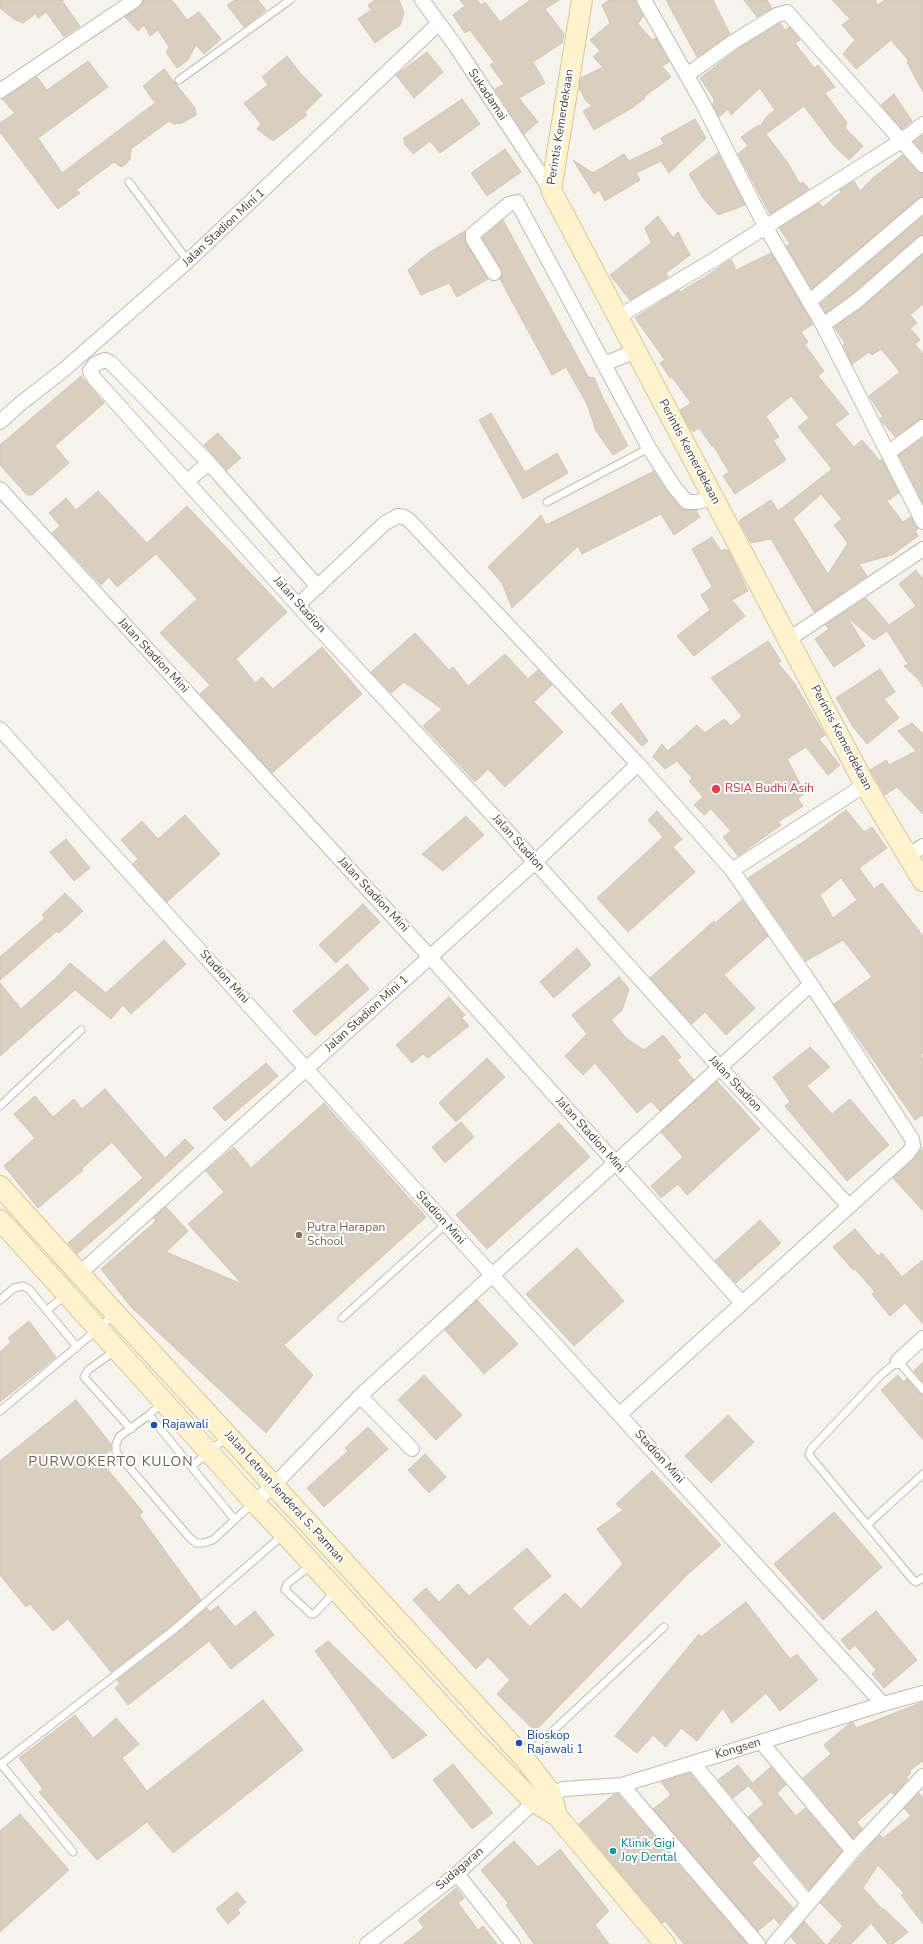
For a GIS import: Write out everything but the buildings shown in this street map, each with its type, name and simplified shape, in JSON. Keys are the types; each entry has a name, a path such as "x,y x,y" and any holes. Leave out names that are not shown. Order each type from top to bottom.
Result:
{"street":[{"path":"0,91 135,0"},
{"name":"Sukadamai","path":"422,0 551,190"},
{"name":"Perintis Kemerdekaan","path":"582,0 551,190 865,785 916,851 923,881"},
{"path":"644,0 687,75 766,226 823,325 889,452 923,522"},
{"path":"687,75 733,42 777,15 787,12 923,165"},
{"name":"Jalan Stadion Mini 1","path":"0,422 66,368 188,262 439,24"},
{"path":"618,317 657,295 901,141 923,124"},
{"path":"494,273 473,239 473,234 509,204 517,202 649,448 675,488 687,502 698,502 713,498"},
{"path":"809,302 923,205"},
{"path":"823,325 858,300 923,243"},
{"path":"604,364 636,351"},
{"path":"66,368 90,371 95,364 100,361 105,360 111,364 209,463 318,587"},
{"name":"Jalan Stadion","path":"90,371 298,606 535,862 720,1068 849,1206"},
{"path":"889,452 923,427"},
{"path":"187,481 209,463"},
{"name":"Jalan Stadion Mini","path":"0,489 430,957 742,1303"},
{"path":"298,606 385,522 398,516 404,517 638,764 732,870 811,984 912,1139 913,1146 908,1153 620,1414"},
{"path":"789,639 923,549"},
{"name":"Stadion Mini","path":"0,729 492,1275 883,1704"},
{"name":"Jalan Stadion Mini 1","path":"87,1268 535,862 638,764"},
{"path":"732,870 865,785"},
{"path":"254,1502 273,1486 360,1396 811,984"},
{"name":"Jalan Letnan Jenderal S. Parman","path":"0,1186 87,1268 114,1313 524,1758 542,1798"},
{"name":"Jalan Letnan Jenderal S. Parman","path":"0,1220 254,1502 474,1741 542,1798 658,1942"},
{"path":"898,1361 923,1338"},
{"path":"360,1396 412,1449"},
{"path":"405,1665 424,1649"},
{"name":"Kongsen","path":"542,1798 564,1789 622,1785 923,1693"},
{"path":"761,1742 853,1852"},
{"path":"693,1763 808,1903"},
{"path":"774,1944 853,1852 923,1776"},
{"path":"622,1785 758,1944"},
{"name":"Sudagaran","path":"367,1944 457,1874 542,1798"},
{"path":"457,1874 513,1944"}],"lane":[{"path":"179,80 290,0"},
{"path":"129,182 188,262"},
{"path":"547,502 649,448"},
{"path":"0,1106 81,1030"},
{"path":"342,1318 446,1224"},
{"path":"0,1300 14,1288 23,1286 28,1288 77,1347"},
{"path":"47,1310 66,1295"},
{"path":"0,1411 98,1330 114,1313"},
{"path":"116,1350 88,1370 84,1377 131,1428"},
{"path":"923,1390 898,1361 880,1376 811,1449 809,1455 913,1580 916,1582 923,1578"},
{"path":"164,1402 149,1416 117,1439 116,1452 196,1543 203,1543 213,1540 254,1502"},
{"path":"149,1416 192,1466 235,1520"},
{"path":"192,1466 228,1436"},
{"path":"867,1525 923,1474"},
{"path":"73,1852 0,1765 176,1628 285,1534"},
{"path":"312,1565 287,1584 285,1590 311,1614 314,1614 336,1590"},
{"path":"524,1758 664,1627"}],"place":[{"name":"RSIA Budhi Asih","path":"716,789"},
{"name":"Putra Harapan School","path":"299,1235"},
{"name":"Rajawali","path":"154,1425"},
{"name":"Bioskop Rajawali 1","path":"519,1743"},
{"name":"Klinik Gigi Joy Dental","path":"613,1851"}],"district":[{"name":"PURWOKERTO KULON","path":"111,1463"}]}
